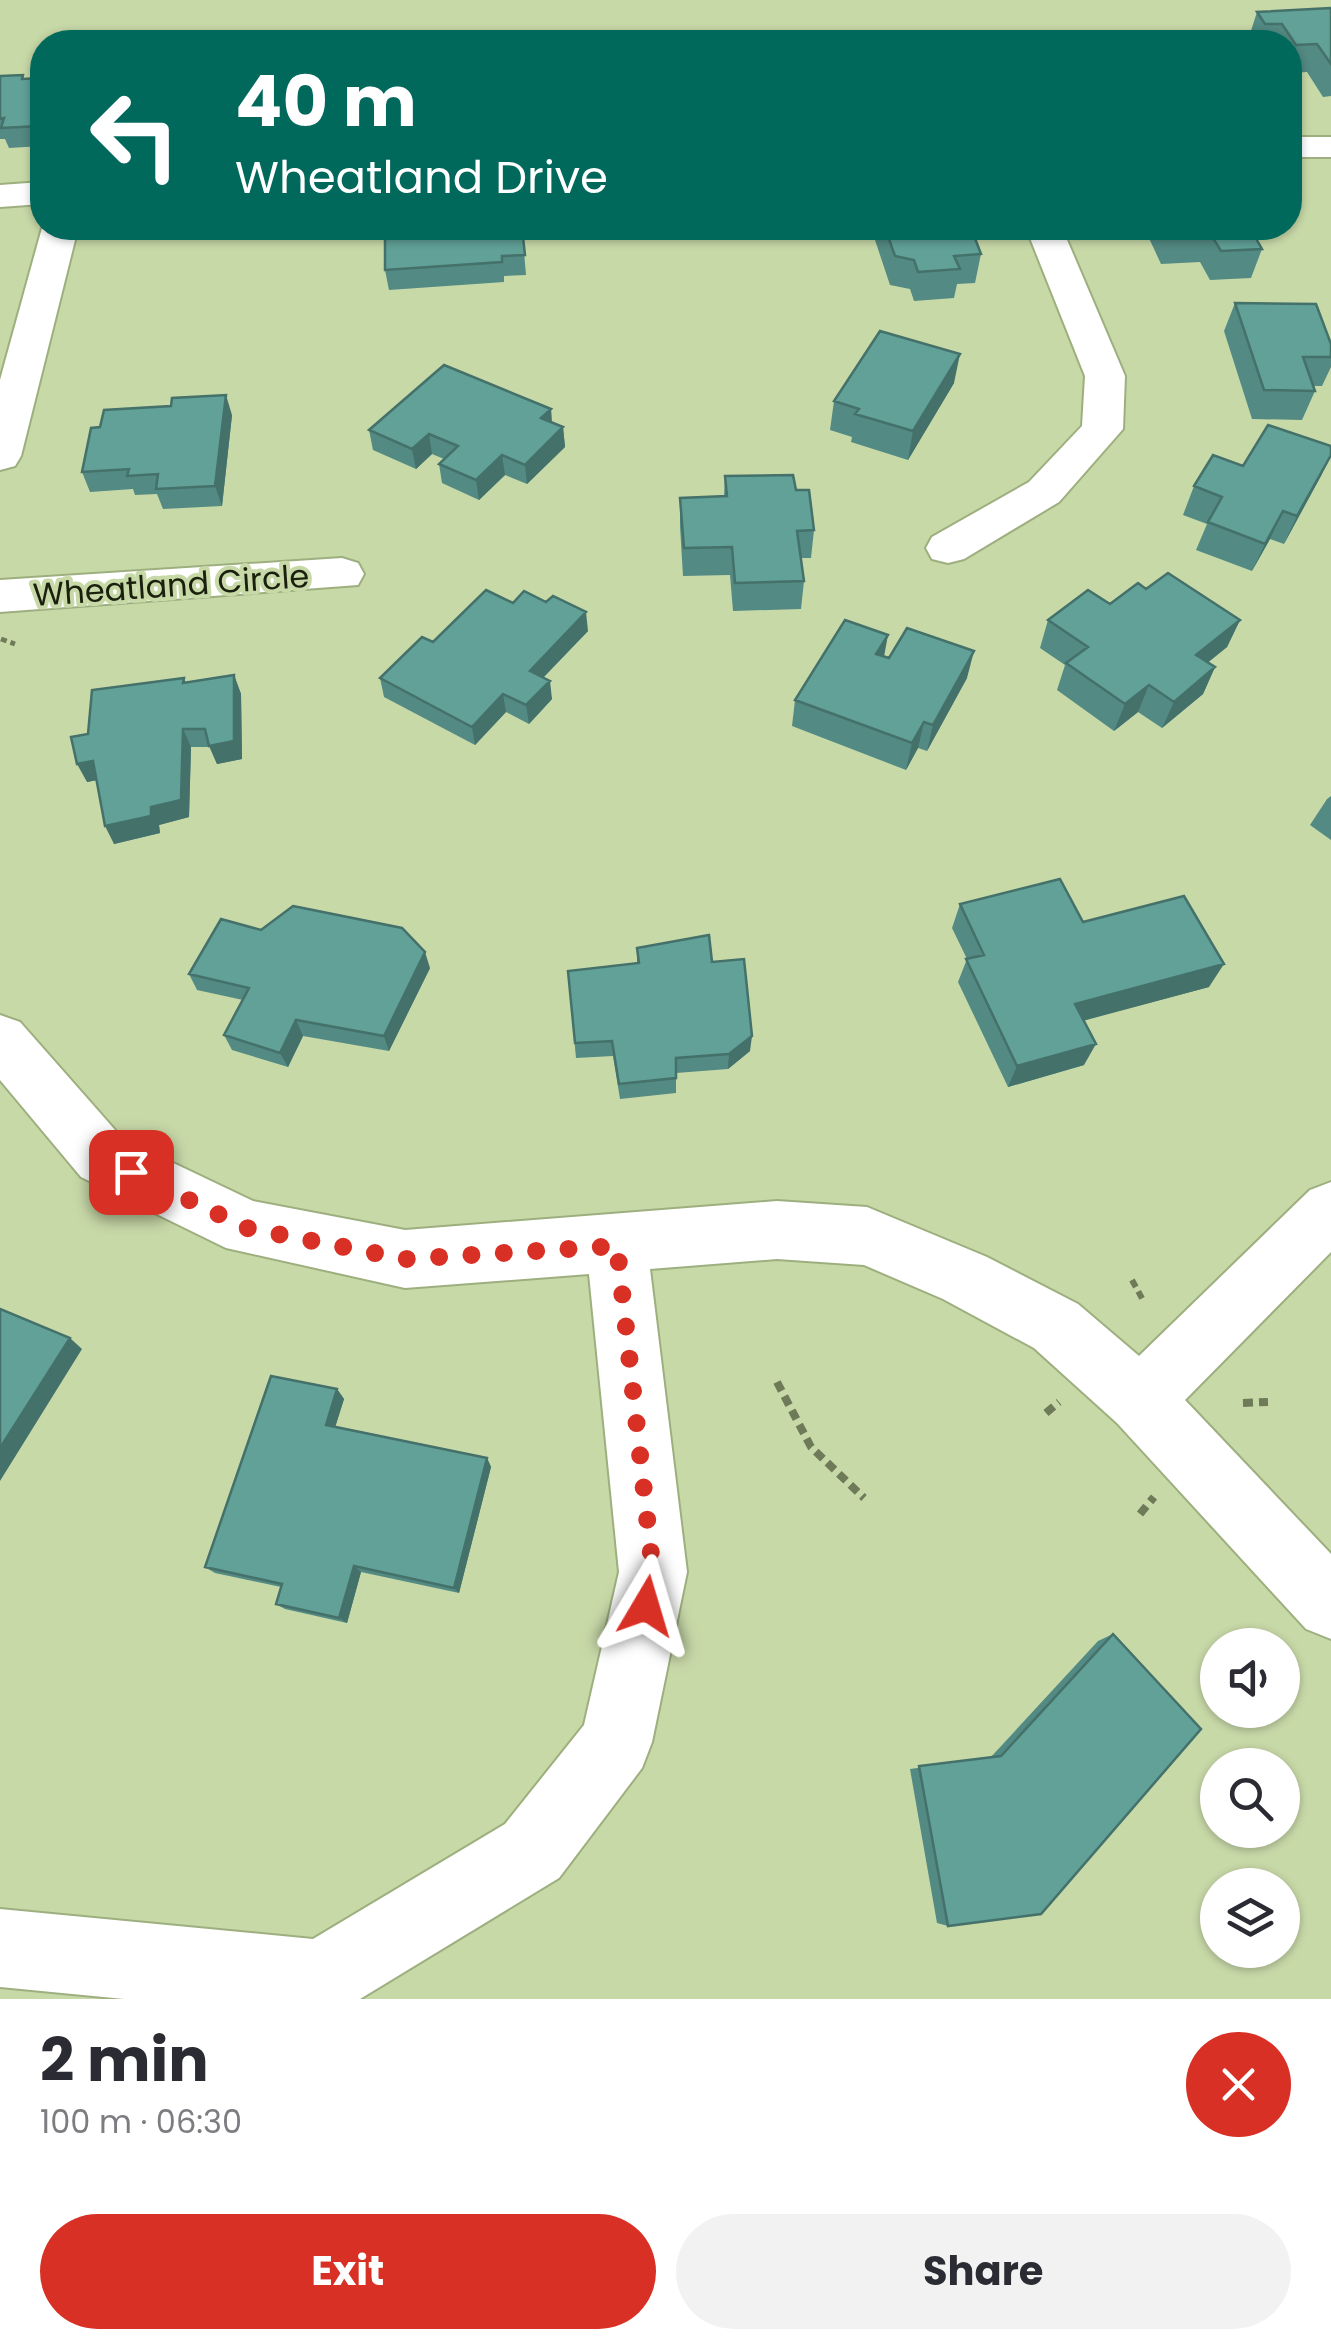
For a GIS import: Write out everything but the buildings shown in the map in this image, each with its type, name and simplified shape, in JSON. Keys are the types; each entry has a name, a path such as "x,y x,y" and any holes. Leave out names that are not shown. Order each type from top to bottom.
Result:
{"street":[{"path":"1302,147 1331,147"},
{"path":"0,196 30,194"},
{"path":"0,456 57,240"},
{"path":"948,548 1044,492 1102,429 1105,376 1049,240"},
{"name":"Wheatland Circle","path":"0,596 342,574"},
{"path":"0,1039 102,1158 247,1228 405,1259 617,1246 776,1230 867,1236 965,1278 1056,1326 1140,1400 1331,1604"},
{"path":"1140,1400 1331,1210"},
{"path":"0,1948 320,1979 532,1851 616,1742 653,1572 617,1246"}],"path":[{"path":"0,639 15,644"},
{"path":"1132,1280 1144,1302"},
{"path":"776,1382 802,1437 825,1466 864,1498"},
{"path":"1244,1403 1268,1402"},
{"path":"1140,1514 1155,1496"}],"route":[{"path":"131,1172 247,1228 405,1259 617,1246 653,1572 646,1606"}]}
